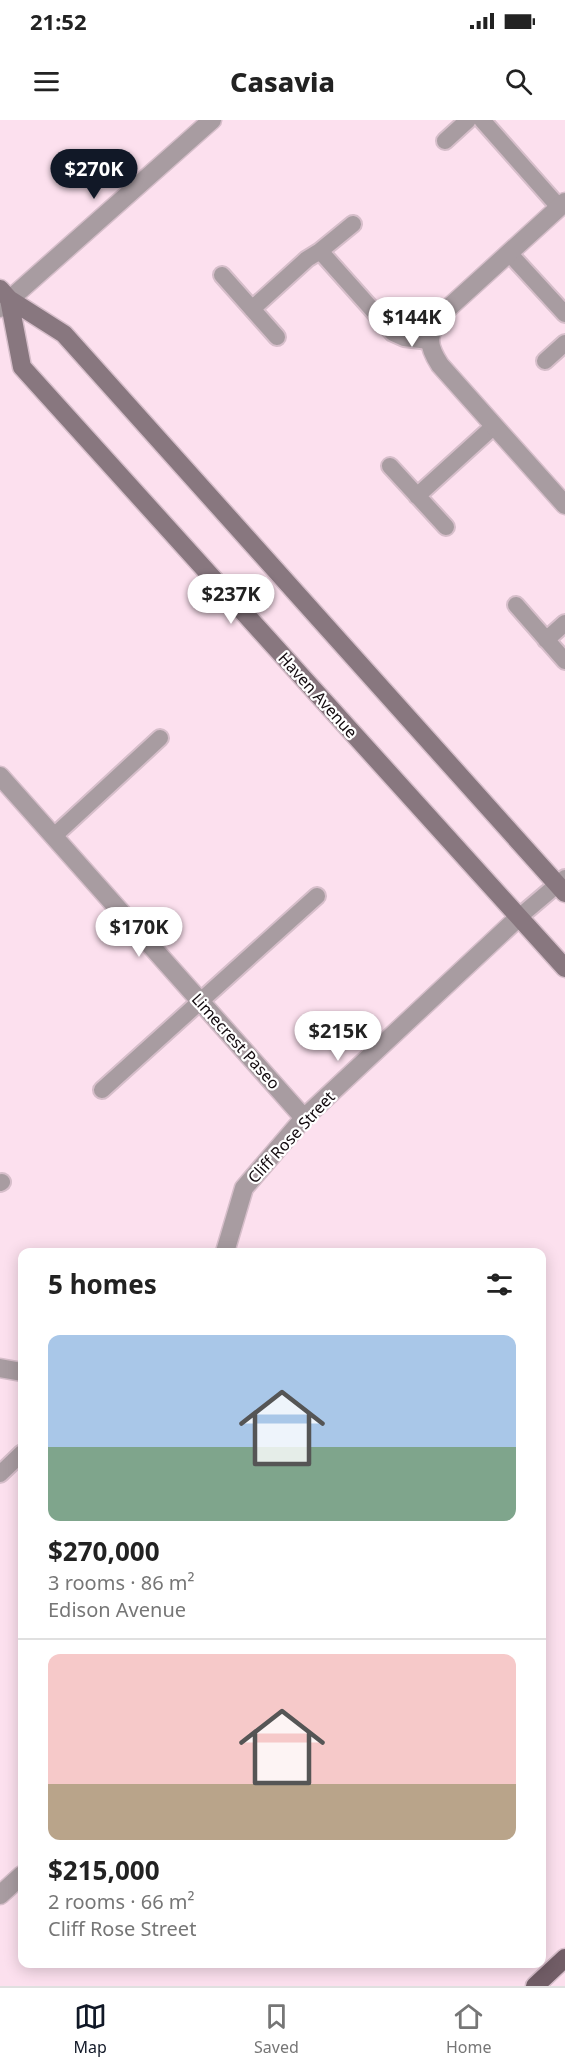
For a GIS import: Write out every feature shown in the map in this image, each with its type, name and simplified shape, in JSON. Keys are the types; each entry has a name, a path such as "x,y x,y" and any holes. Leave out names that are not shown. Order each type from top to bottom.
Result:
{"main road":[{"path":"535,1986 565,1958"}],"street":[{"path":"212,120 3,298 64,334 562,885"},
{"path":"562,205 442,313 432,328 429,341 432,354 440,365 565,505"},
{"name":"Haven Avenue","path":"3,298 22,367 565,968"},
{"name":"Limecrest Paseo","path":"0,776 304,1118"},
{"name":"Cliff Rose Street","path":"226,1248 244,1188 304,1118 519,917"},
{"path":"0,1368 18,1371"},
{"path":"0,1895 18,1879"}],"lane":[{"path":"445,141 468,120"},
{"path":"482,120 562,205"},
{"path":"252,309 307,259 352,224"},
{"path":"320,251 393,333 404,338 429,341"},
{"path":"509,253 565,314"},
{"path":"222,275 277,337"},
{"path":"545,360 565,343"},
{"path":"417,496 494,426"},
{"path":"390,466 446,527"},
{"path":"516,605 565,661"},
{"path":"546,640 565,623"},
{"path":"54,836 160,738"},
{"path":"519,917 562,885"},
{"path":"102,1090 317,896"},
{"path":"0,1474 18,1457"}]}
